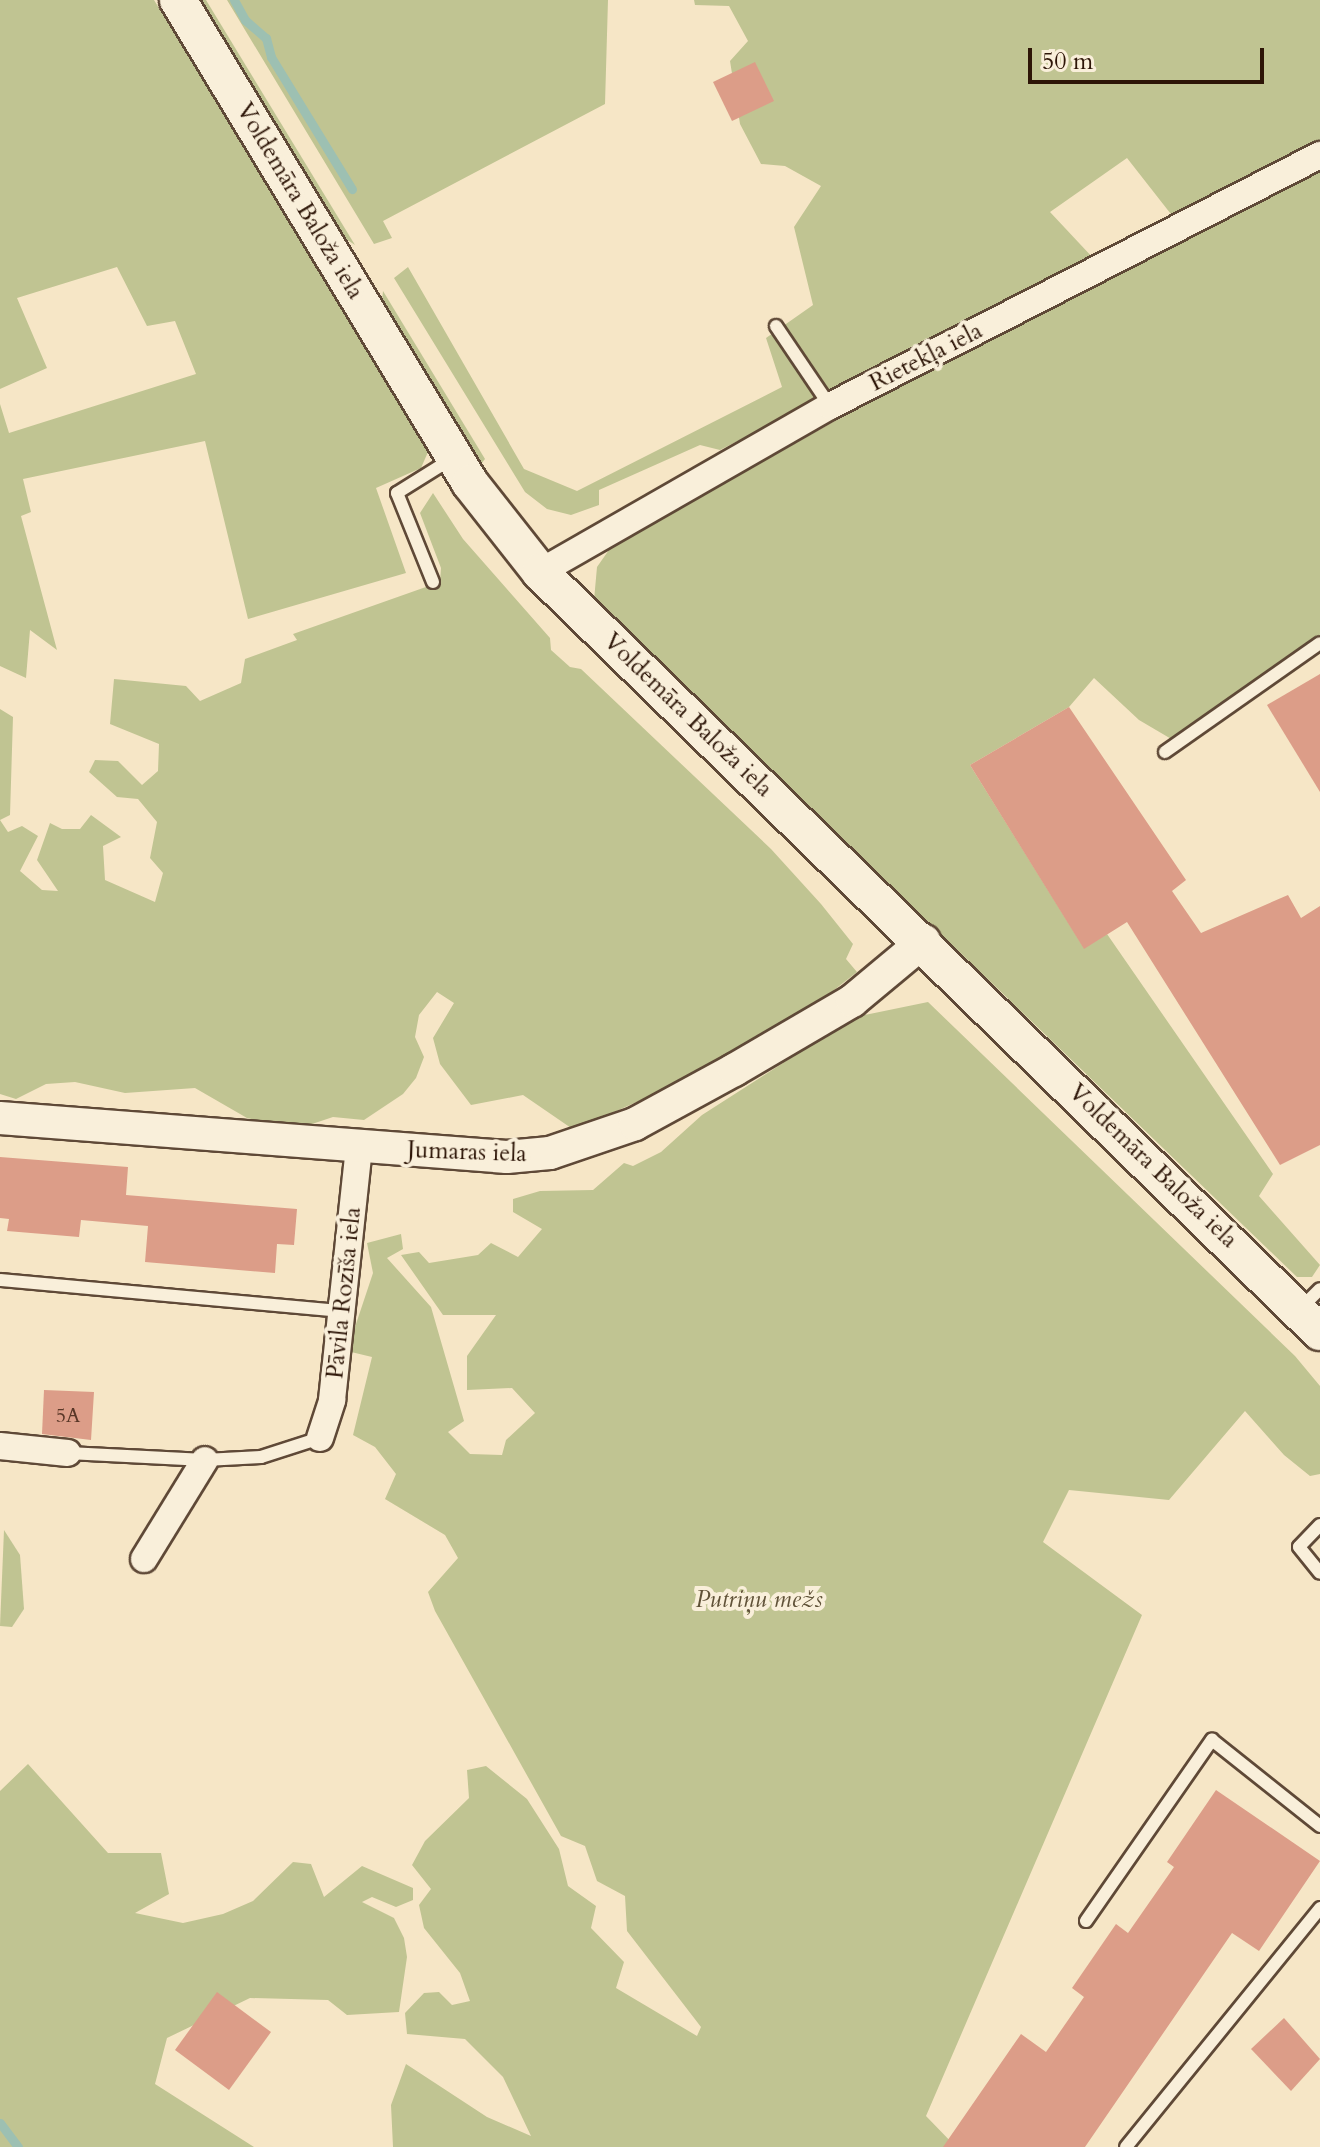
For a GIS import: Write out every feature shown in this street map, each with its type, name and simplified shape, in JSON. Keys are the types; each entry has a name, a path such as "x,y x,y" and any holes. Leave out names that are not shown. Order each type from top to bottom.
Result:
{"main road":[{"name":"Voldemāra Baloža iela","path":"178,0 456,456 540,572 1313,1310"}],"street":[{"name":"Rietekļa iela","path":"540,572 830,406 1320,155"},
{"name":"Jumaras iela","path":"0,1118 507,1157 580,1145 635,1124 852,1001 924,941"},
{"name":"Pāvila Rozīša iela","path":"320,1438 332,1400 339,1311 359,1146"},
{"path":"0,1446 68,1453"},
{"path":"144,1559 205,1460"}],"lane":[{"path":"776,326 830,406"},
{"path":"433,582 397,493 456,456"},
{"path":"1165,752 1320,643"},
{"path":"0,1280 339,1311"},
{"path":"68,1453 205,1460 261,1457 320,1438"},
{"path":"1320,1525 1299,1547 1320,1573"},
{"path":"1086,1921 1212,1740 1320,1826"},
{"path":"1126,2147 1320,1908"}],"green space":[{"path":"0,0 154,0 425,441 428,452 421,468 376,488 406,573 248,619 205,441 23,479 31,512 21,516 57,650 30,630 26,678 0,666 0,404 9,433 196,374 175,321 147,326 117,267 17,298 47,368 0,389"},
{"path":"199,0 206,0 355,245 343,237"},
{"path":"227,0 608,0 605,104 383,221 392,238 374,244"},
{"path":"694,0 1320,0 1320,143 1174,218 1127,158 1050,212 1094,259 720,450 700,445 599,490 599,505 571,515 547,509 525,492 394,278 408,267 524,469 577,491 782,387 766,338 813,305 794,227 821,186 785,166 761,164 740,124 730,61 748,41 729,6 695,5"},
{"path":"1320,167 1320,635 1173,740 1139,720 1094,678 1069,707 970,765 1084,948 1107,934 1273,1174 1259,1196 1320,1265 1312,1277 1297,1277 594,600 597,567 611,547 835,421"},
{"path":"383,291 485,459 481,464 382,301"},
{"path":"433,493 463,539 550,638 551,650 570,667 581,669 771,849 821,904 853,944 846,959 857,972 824,998 661,1091 574,1130 523,1095 471,1105 440,1064 433,1038 454,1003 437,992 419,1015 415,1037 424,1057 416,1078 403,1094 364,1120 333,1117 297,1129 247,1118 195,1088 125,1093 75,1082 46,1084 16,1099 0,1094 0,820 8,832 22,826 38,836 20,871 42,890 58,891 37,860 50,823 62,829 80,829 91,815 121,837 103,846 105,880 155,902 163,873 150,858 157,822 138,799 117,797 89,772 95,760 118,761 142,785 158,771 159,744 110,724 114,679 186,686 200,701 241,683 245,659 297,640 293,634 440,582 441,568 420,513"},
{"path":"0,709 13,717 10,815 0,820"},
{"name":"Putriņu mežs","path":"928,1002 1295,1356 1320,1386 1320,1474 1310,1476 1284,1455 1245,1411 1169,1500 1069,1490 1043,1542 1142,1615 926,2116 956,2147 393,2147 391,2105 406,2064 487,2117 531,2136 503,2077 465,2039 407,2034 405,2013 424,1993 439,1992 452,2005 470,2001 460,1973 424,1928 419,1905 431,1889 412,1865 425,1841 469,1798 467,1770 486,1766 527,1799 559,1849 568,1886 596,1906 591,1928 624,1962 616,1988 697,2036 701,2027 627,1931 625,1896 597,1881 585,1846 561,1836 435,1611 428,1592 458,1558 445,1535 385,1499 396,1474 375,1447 353,1435 372,1357 347,1351 373,1273 367,1243 401,1234 403,1249 387,1258 431,1307 464,1421 448,1432 470,1454 502,1455 506,1440 535,1413 512,1388 467,1390 467,1356 496,1315 443,1315 401,1255 419,1252 429,1263 478,1255 491,1243 518,1257 542,1229 513,1212 513,1199 540,1191 593,1190 624,1163 633,1166 661,1152 702,1115 855,1017"},
{"path":"4,1530 20,1555 24,1609 12,1627 0,1626"},
{"path":"28,1764 108,1853 161,1853 169,1894 135,1913 183,1923 223,1914 253,1901 293,1862 311,1864 324,1897 362,1866 413,1888 413,1900 396,1907 372,1897 362,1902 394,1918 404,1938 407,1957 399,2012 347,2015 328,2000 250,1998 167,2038 155,2084 254,2147 0,2147 0,1791"}],"building":[{"path":"755,62 774,101 732,121 713,82"},
{"path":"1320,674 1320,792 1267,705"},
{"path":"1069,707 1186,880 1172,891 1201,933 1288,895 1301,918 1320,906 1320,1145 1280,1165 1127,922 1084,949 970,765"},
{"path":"0,1157 128,1167 126,1195 297,1209 294,1245 277,1244 275,1273 145,1262 148,1226 81,1220 79,1237 7,1231 9,1219 0,1218"},
{"path":"44,1390 94,1392 91,1440 42,1434"},
{"path":"1216,1790 1320,1861 1259,1951 1232,1933 1085,2147 943,2147 1021,2034 1046,2052 1084,1997 1072,1988 1116,1924 1128,1933 1174,1867 1167,1862"},
{"path":"217,1992 271,2032 229,2090 175,2050"},
{"path":"1284,2018 1320,2059 1291,2091 1251,2049"}],"waterway":[{"path":"234,0 245,20 266,38 271,57 352,189"},
{"path":"0,2123 18,2147"}]}
